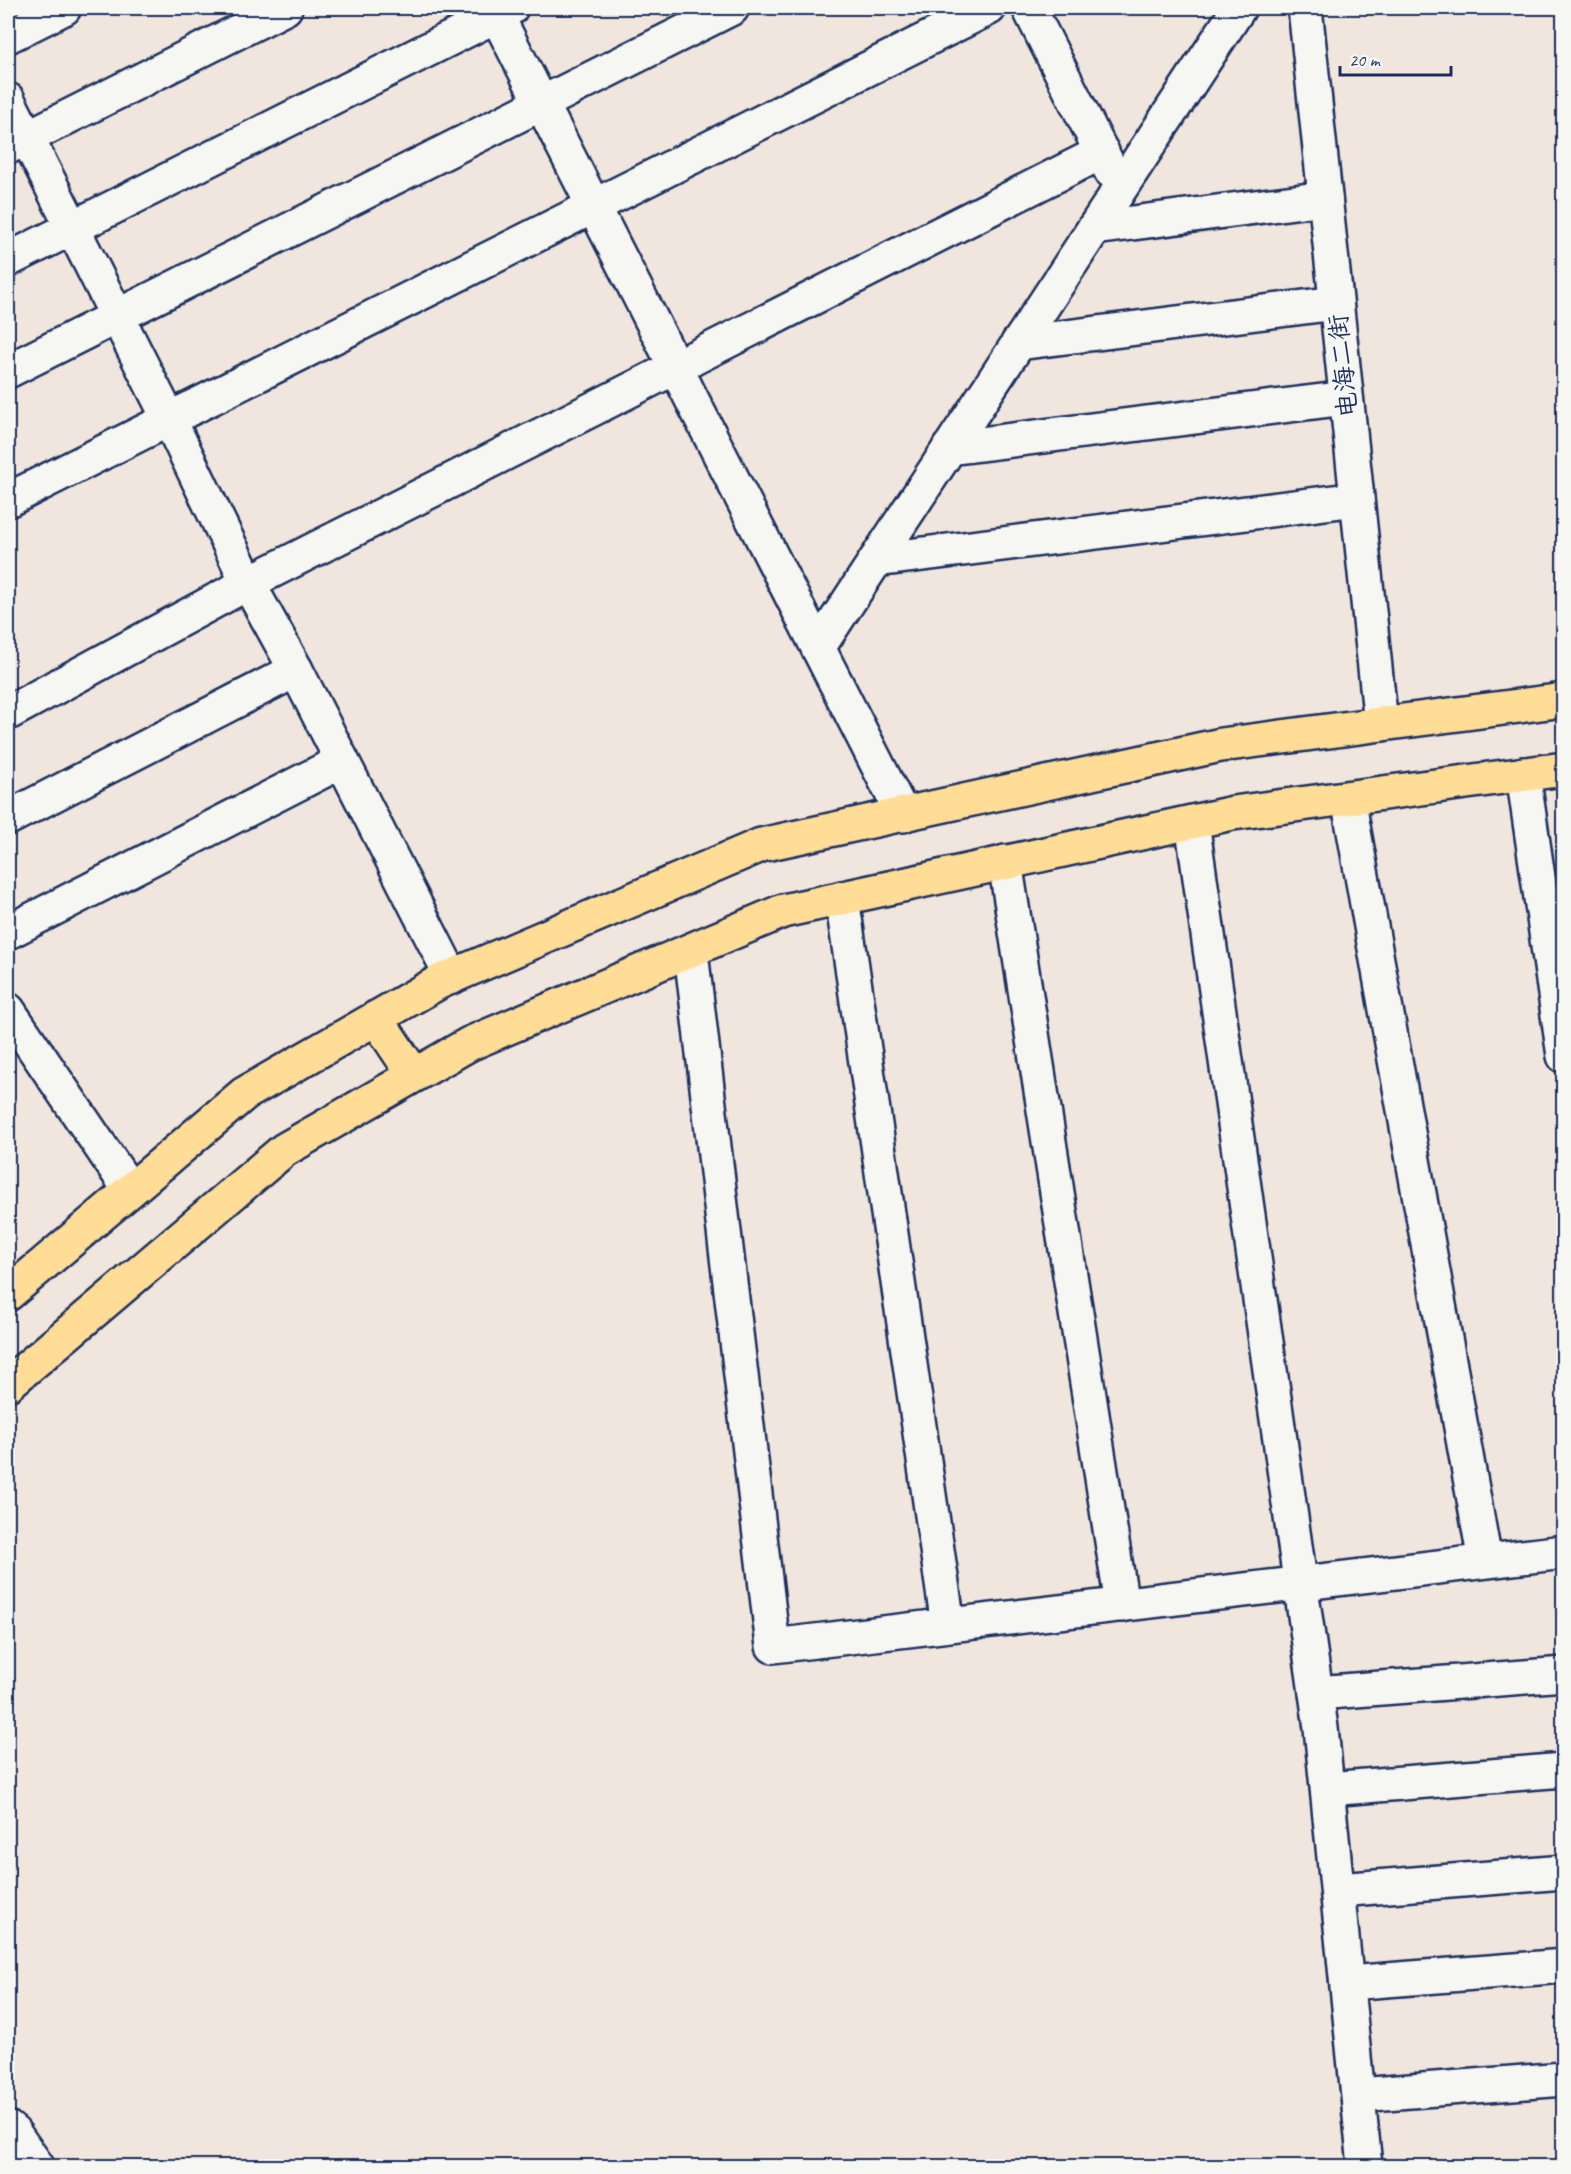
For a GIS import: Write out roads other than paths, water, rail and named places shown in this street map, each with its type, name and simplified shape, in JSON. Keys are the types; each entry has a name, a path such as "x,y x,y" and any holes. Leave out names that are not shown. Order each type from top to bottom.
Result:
{"highway":[{"path":"8,1294 244,1094 452,977 761,846 1221,745 1563,700"},
{"path":"8,1384 284,1150 469,1044 691,952 783,911 1233,813 1563,769"},
{"path":"376,1018 414,1075"}],"street":[{"path":"8,36 64,8"},
{"path":"17,142 285,8"},
{"path":"8,371 732,8"},
{"path":"8,500 989,8"},
{"path":"1029,8 1120,188"},
{"path":"818,648 1239,8"},
{"name":"电海二街","path":"1305,8 1381,724"},
{"path":"8,260 501,10 542,103 903,814"},
{"path":"8,100 17,142 72,228 169,419 248,583 296,670 452,977"},
{"path":"8,713 248,583 1102,152"},
{"path":"1094,228 1325,198"},
{"path":"1018,343 1336,303"},
{"path":"949,448 1346,398"},
{"path":"876,560 1357,499"},
{"path":"8,818 296,670"},
{"path":"8,932 342,761"},
{"path":"1523,774 1563,1056"},
{"path":"1348,798 1485,1561"},
{"path":"1191,822 1316,1693 1328,1788 1365,2166"},
{"path":"1005,862 1122,1605"},
{"path":"842,898 948,1625"},
{"path":"691,952 773,1646 1563,1552"},
{"path":"8,1010 130,1190"},
{"path":"1316,1693 1563,1674"},
{"path":"1328,1788 1563,1770"},
{"path":"1338,1890 1563,1872"},
{"path":"1348,1983 1563,1966"},
{"path":"1359,2095 1563,2079"},
{"path":"8,2128 37,2166"}]}
